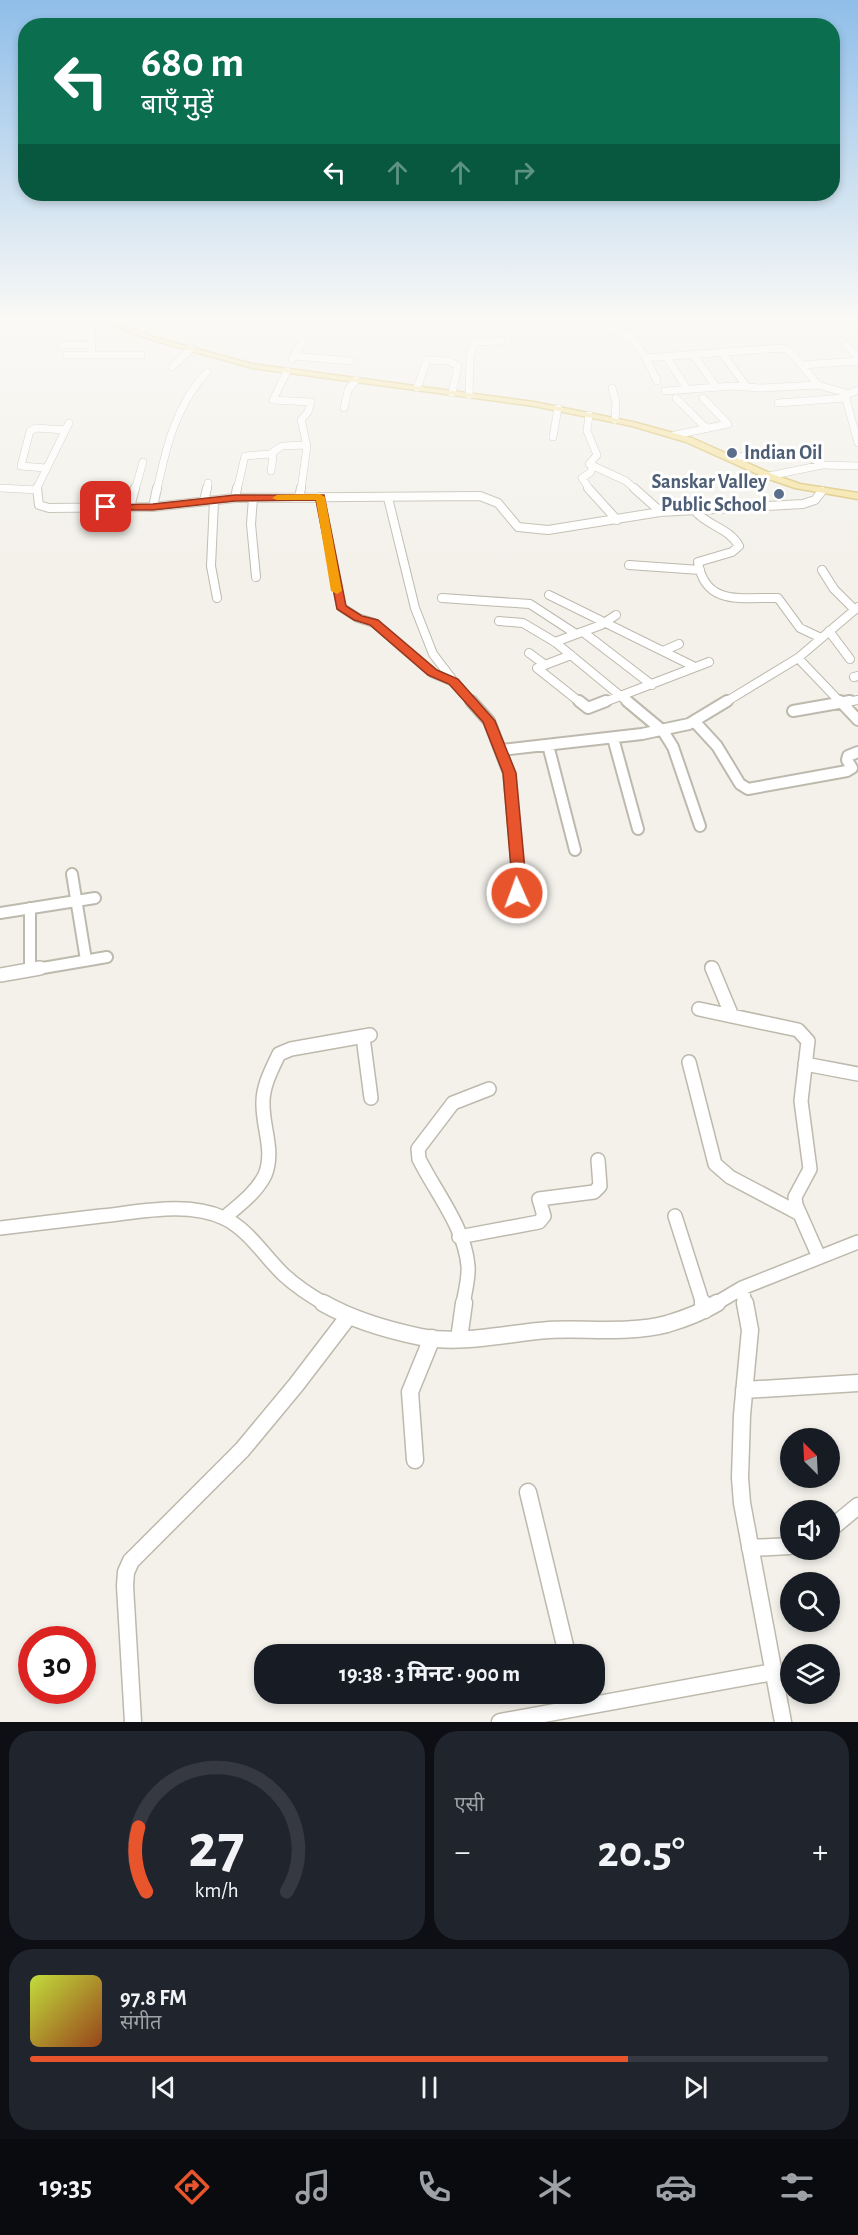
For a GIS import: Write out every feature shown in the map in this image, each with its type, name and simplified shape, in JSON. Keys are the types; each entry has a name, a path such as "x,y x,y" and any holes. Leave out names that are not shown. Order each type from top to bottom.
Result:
{"main road":[{"path":"499,399 558,408 675,435 769,476 798,486 858,496"}],"street":[{"path":"153,507 164,458 187,399"},
{"path":"277,399 311,402 308,412 301,420 306,430 306,445 299,497"},
{"path":"344,408 346,399"},
{"path":"615,399 615,420"},
{"path":"677,399 706,428"},
{"path":"675,435 728,423 704,399"},
{"path":"778,403 809,399"},
{"path":"847,399 858,443"},
{"path":"553,437 558,408"},
{"path":"849,413 858,412"},
{"path":"589,415 585,431 594,444 597,455 589,462 592,466 626,481 661,512"},
{"path":"69,423 37,488 37,503 43,507 153,507 235,498 488,498 501,504 518,527 525,530 577,526 661,512 803,504 815,500 822,491"},
{"path":"46,468 21,466 30,431 36,428 65,430"},
{"path":"235,498 245,456 270,454 282,446 306,445"},
{"path":"733,459 750,454 803,452 823,465"},
{"path":"270,454 273,457 271,471"},
{"path":"130,507 143,462"},
{"path":"769,476 823,465 858,466"},
{"path":"592,466 591,471 582,478 583,482 617,520"},
{"path":"204,501 208,483"},
{"path":"0,488 37,488"},
{"path":"320,497 341,607 358,618 374,623 432,673 454,682"},
{"path":"253,498 251,525 256,577"},
{"path":"388,498 415,608 437,660 489,721 502,750 509,773 519,881 513,904"},
{"path":"214,501 211,566 217,598"},
{"path":"695,511 702,518 729,531 739,546 732,552 698,562 705,581 718,596 778,598 800,628 821,638"},
{"path":"629,565 700,570"},
{"path":"502,750 663,731 694,721 798,658 856,609 834,589 822,570"},
{"path":"549,595 695,667"},
{"path":"442,598 530,604 579,633 652,685"},
{"path":"555,642 606,622 616,615"},
{"path":"499,621 528,624 555,642 663,731 673,747 700,826"},
{"path":"829,631 849,659"},
{"path":"663,651 678,644"},
{"path":"529,653 544,664"},
{"path":"572,655 544,664 538,667 538,670 586,708 596,707 709,662"},
{"path":"798,658 858,720"},
{"path":"794,711 858,700"},
{"path":"694,721 717,746 740,784 748,789 847,771 852,768 847,760 848,756 858,752"},
{"path":"613,738 638,829"},
{"path":"548,745 576,850"},
{"path":"72,874 86,960"},
{"path":"0,913 95,898"},
{"path":"30,908 30,970"},
{"path":"0,975 107,957"},
{"path":"711,967 732,1016"},
{"path":"699,1009 798,1030 808,1045 801,1101 810,1169 795,1197 795,1205 819,1257"},
{"path":"224,1218 258,1186 270,1159 270,1134 263,1107 265,1089 279,1054 291,1049 366,1036 372,1098"},
{"path":"689,1062 715,1164 730,1177 800,1214"},
{"path":"805,1064 858,1074"},
{"path":"459,1339 468,1268 467,1257 419,1159 418,1149 453,1103 489,1089"},
{"path":"459,1237 539,1222 544,1216 539,1199 594,1192 600,1186 598,1160"},
{"path":"0,1228 157,1210 190,1210 224,1218 244,1233 284,1275 306,1293 348,1317 432,1338 459,1339 549,1330 643,1328 667,1324 705,1310 742,1288 858,1242"},
{"path":"675,1216 705,1310"},
{"path":"742,1288 750,1330 744,1390 740,1478 750,1548 783,1722"},
{"path":"133,1722 125,1586 126,1572 131,1561 194,1501 243,1449 309,1370 348,1317"},
{"path":"415,1460 410,1392 432,1338"},
{"path":"744,1390 858,1383"},
{"path":"528,1492 565,1644"},
{"path":"840,1521 858,1506"},
{"path":"750,1548 780,1546"},
{"path":"605,1696 773,1672"},
{"path":"500,1722 564,1704"}],"slow traffic":[{"path":"277,498 320,497 337,591"}],"place":[{"name":"Indian Oil","path":"732,453"},
{"name":"Sanskar Valley Public School","path":"779,494"}],"route":[{"path":"106,507 153,507 235,498 320,497 341,607 358,618 374,623 414,655 432,673 454,682 489,721 509,773 519,881 517,893"}]}
